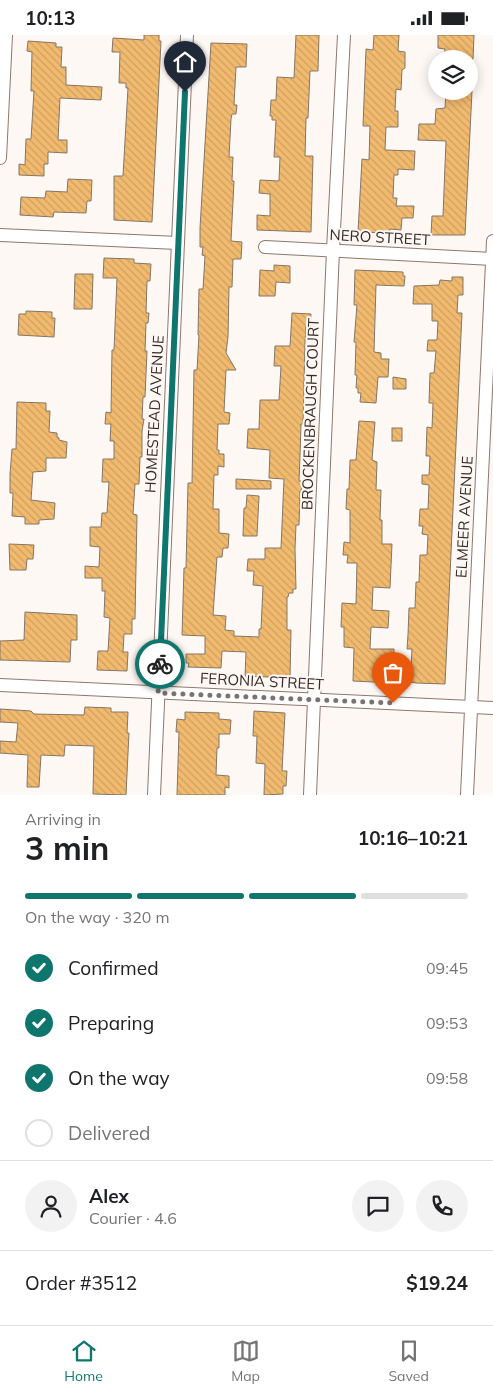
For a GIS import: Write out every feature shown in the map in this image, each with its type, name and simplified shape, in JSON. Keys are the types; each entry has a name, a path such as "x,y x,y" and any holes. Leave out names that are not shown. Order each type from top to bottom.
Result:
{"street":[{"path":"0,158 6,35"},
{"name":"HOMESTEAD AVENUE","path":"154,795 187,35"},
{"name":"BROCKENBRAUGH COURT","path":"310,795 344,35"},
{"path":"0,235 178,243"},
{"name":"ELMEER AVENUE","path":"468,795 493,241"},
{"name":"NERO STREET","path":"265,247 493,259"},
{"name":"FERONIA STREET","path":"0,685 493,708"}],"building":[{"path":"144,35 159,35 159,41 161,41 152,222 114,220 114,176 123,176 128,88 126,88 126,83 119,83 120,52 112,52 113,38 144,40"},
{"path":"296,35 319,35 318,71 310,71 308,118 306,118 305,156 313,156 311,232 257,230 257,215 270,216 270,194 259,193 260,180 279,181 280,157 274,157 276,120 272,120 272,116 270,116 271,100 276,100 277,77 294,78"},
{"path":"374,35 399,35 398,51 405,52 405,68 402,70 401,90 396,89 395,111 398,111 398,127 386,127 385,150 415,151 414,170 398,169 398,175 394,175 393,198 397,198 396,206 414,206 413,218 402,218 401,230 390,229 389,233 358,232 362,159 369,160 370,126 363,126 366,49 373,50"},
{"path":"438,35 474,35 473,50 445,50 438,48"},
{"path":"28,41 56,43 56,47 62,47 61,67 66,67 66,85 102,87 101,100 60,98 58,140 67,140 67,153 48,152 48,164 44,164 44,176 19,175 19,164 25,165 26,139 31,139 34,91 31,91 32,52 27,51"},
{"path":"211,43 247,44 246,67 236,67 234,105 237,105 236,114 232,114 231,119 229,157 233,157 232,181 234,181 231,241 242,242 241,259 233,259 232,287 229,287 226,353 236,370 226,370 224,412 230,413 229,424 218,424 217,450 219,450 219,454 224,454 224,467 218,466 218,475 214,475 213,509 219,509 219,533 229,534 228,548 223,548 222,557 217,557 213,615 226,616 225,630 234,631 234,636 259,637 263,586 253,585 254,571 247,571 248,559 265,559 265,548 281,548 284,479 269,478 270,450 247,448 248,429 259,429 260,400 279,400 281,366 274,366 275,346 290,346 292,313 311,314 310,326 306,326 305,342 303,424 301,424 299,481 302,481 299,525 296,525 295,549 296,589 293,589 293,593 289,593 287,597 287,630 291,630 290,678 245,676 246,652 222,651 221,668 188,667 189,663 186,663 186,654 205,654 205,636 182,635 188,483 192,483 194,370 197,370 199,289 203,289 205,256 202,255 203,247 200,247 200,228"},
{"path":"445,100 472,100 465,235 431,235 432,216 443,216 446,141 418,140 419,124 435,124 436,109 445,108"},
{"path":"68,179 92,180 91,201 87,201 86,213 54,212 53,217 20,215 21,197 45,198 46,191 67,192"},
{"path":"104,258 134,259 134,263 151,264 150,281 147,281 146,313 149,313 148,323 146,323 145,351 147,351 145,397 143,397 142,457 140,457 139,484 135,484 133,514 137,515 135,619 132,619 132,634 124,634 123,652 128,652 127,671 97,670 98,651 108,651 110,618 104,617 105,591 102,591 102,578 85,578 85,566 99,567 100,547 90,546 90,527 101,527 102,513 107,513 109,482 102,482 103,459 114,459 114,441 110,441 111,424 105,424 106,412 111,413 112,350 114,350 117,278 103,278"},
{"path":"274,265 290,266 290,283 276,282 275,296 259,296 260,270 274,271"},
{"path":"355,270 403,272 403,276 405,276 404,286 376,285 374,352 381,353 381,359 389,359 388,377 378,377 376,403 360,402 361,393 358,393 358,388 356,388 356,342 354,342 357,305 354,305"},
{"path":"75,274 93,274 92,309 74,309"},
{"path":"452,277 463,277 463,295 458,295 457,313 462,313 445,684 416,683 410,682 412,649 407,649 409,608 415,608 416,582 419,582 420,555 427,555 428,535 422,534 423,526 419,526 420,509 428,509 429,485 422,484 422,475 429,475 430,456 426,456 427,427 432,428 433,403 429,403 430,373 434,373 436,351 427,351 428,340 437,340 438,321 432,321 432,304 413,304 414,286 439,285 440,280 452,281"},
{"path":"26,311 52,312 52,318 55,318 54,337 18,335 19,314 26,314"},
{"path":"393,377 406,379 406,389 393,389"},
{"path":"17,402 46,403 46,411 50,411 49,432 57,433 59,440 67,442 66,458 46,458 46,471 33,472 31,500 55,503 54,519 39,520 39,524 25,524 25,517 12,516 13,493 10,493 10,474 12,449 16,449"},
{"path":"359,421 375,422 372,460 377,462 376,490 381,490 380,520 382,520 382,544 392,544 390,588 373,587 372,610 389,611 388,628 371,627 370,649 394,649 393,683 353,681 354,648 344,647 344,627 341,627 342,603 356,604 357,563 347,563 348,555 343,555 344,542 350,543 350,510 346,509 347,489 349,489 350,460 356,460"},
{"path":"392,428 402,428 402,441 392,441"},
{"path":"236,479 271,481 271,489 236,489"},
{"path":"247,495 259,496 257,536 243,536 244,508 246,508"},
{"path":"9,544 34,545 33,559 27,559 26,570 10,570"},
{"path":"25,612 77,615 77,640 71,640 70,662 0,660 0,641 24,640"},
{"path":"85,707 111,708 111,712 128,712 127,733 129,733 126,795 93,794 94,746 65,745 64,756 41,755 39,787 27,787 28,755 0,753 0,741 16,742 18,723 0,722 0,709 31,711 34,714 84,715"},
{"path":"254,711 285,713 282,771 287,771 286,786 283,786 283,794 264,795 265,764 256,763 257,736 253,736"},
{"path":"185,712 219,713 219,719 231,720 230,734 219,734 219,748 217,748 216,775 229,776 229,788 225,787 225,795 177,795 179,732 176,732 177,719 185,720"}],"way so far":[{"path":"160,664 158,693 393,703"}],"route":[{"path":"160,664 185,92"}]}
